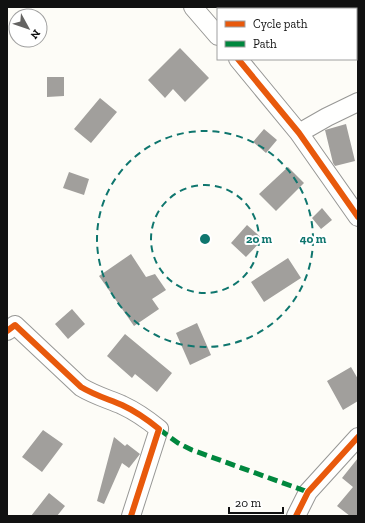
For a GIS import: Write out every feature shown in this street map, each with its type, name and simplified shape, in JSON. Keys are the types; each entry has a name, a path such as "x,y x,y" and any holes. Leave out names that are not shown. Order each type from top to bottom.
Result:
{"street":[{"path":"193,7 217,35"},
{"path":"239,60 299,133 358,217"},
{"path":"299,133 358,102"},
{"path":"10,325 81,387 90,393 137,413 159,429 131,516"},
{"path":"296,516 308,492 358,437"}],"building":[{"path":"180,48 209,78 185,102 173,89 165,98 148,80"},
{"path":"47,77 64,77 64,96 47,97"},
{"path":"100,98 117,112 91,143 74,129"},
{"path":"346,124 355,161 335,166 325,130"},
{"path":"264,129 277,140 266,153 253,142"},
{"path":"288,167 304,183 276,211 259,194"},
{"path":"69,172 89,179 84,195 63,188"},
{"path":"322,208 332,220 321,229 312,218"},
{"path":"247,225 263,239 246,257 231,243"},
{"path":"131,254 146,277 155,274 166,290 152,299 159,309 134,326 99,276"},
{"path":"288,258 301,278 264,302 251,282"},
{"path":"72,309 85,324 68,339 55,324"},
{"path":"197,323 211,355 190,365 176,333"},
{"path":"125,334 172,373 157,392 135,374 132,378 107,356"},
{"path":"351,367 358,379 358,401 343,410 327,381"},
{"path":"43,430 63,444 42,472 22,457"},
{"path":"114,437 125,446 127,444 140,454 129,468 122,463 104,504 97,501"},
{"path":"358,458 358,516 350,516 337,506 353,487 342,478"},
{"path":"49,493 65,506 57,516 31,516"}],"marked path":[{"path":"159,429 178,443 192,450 308,492"}],"cycle path":[{"path":"239,60 299,133 358,217"},
{"path":"7,331 15,325 81,387 96,395 127,407 159,429 131,516"},
{"path":"296,516 308,492 358,437"}]}
